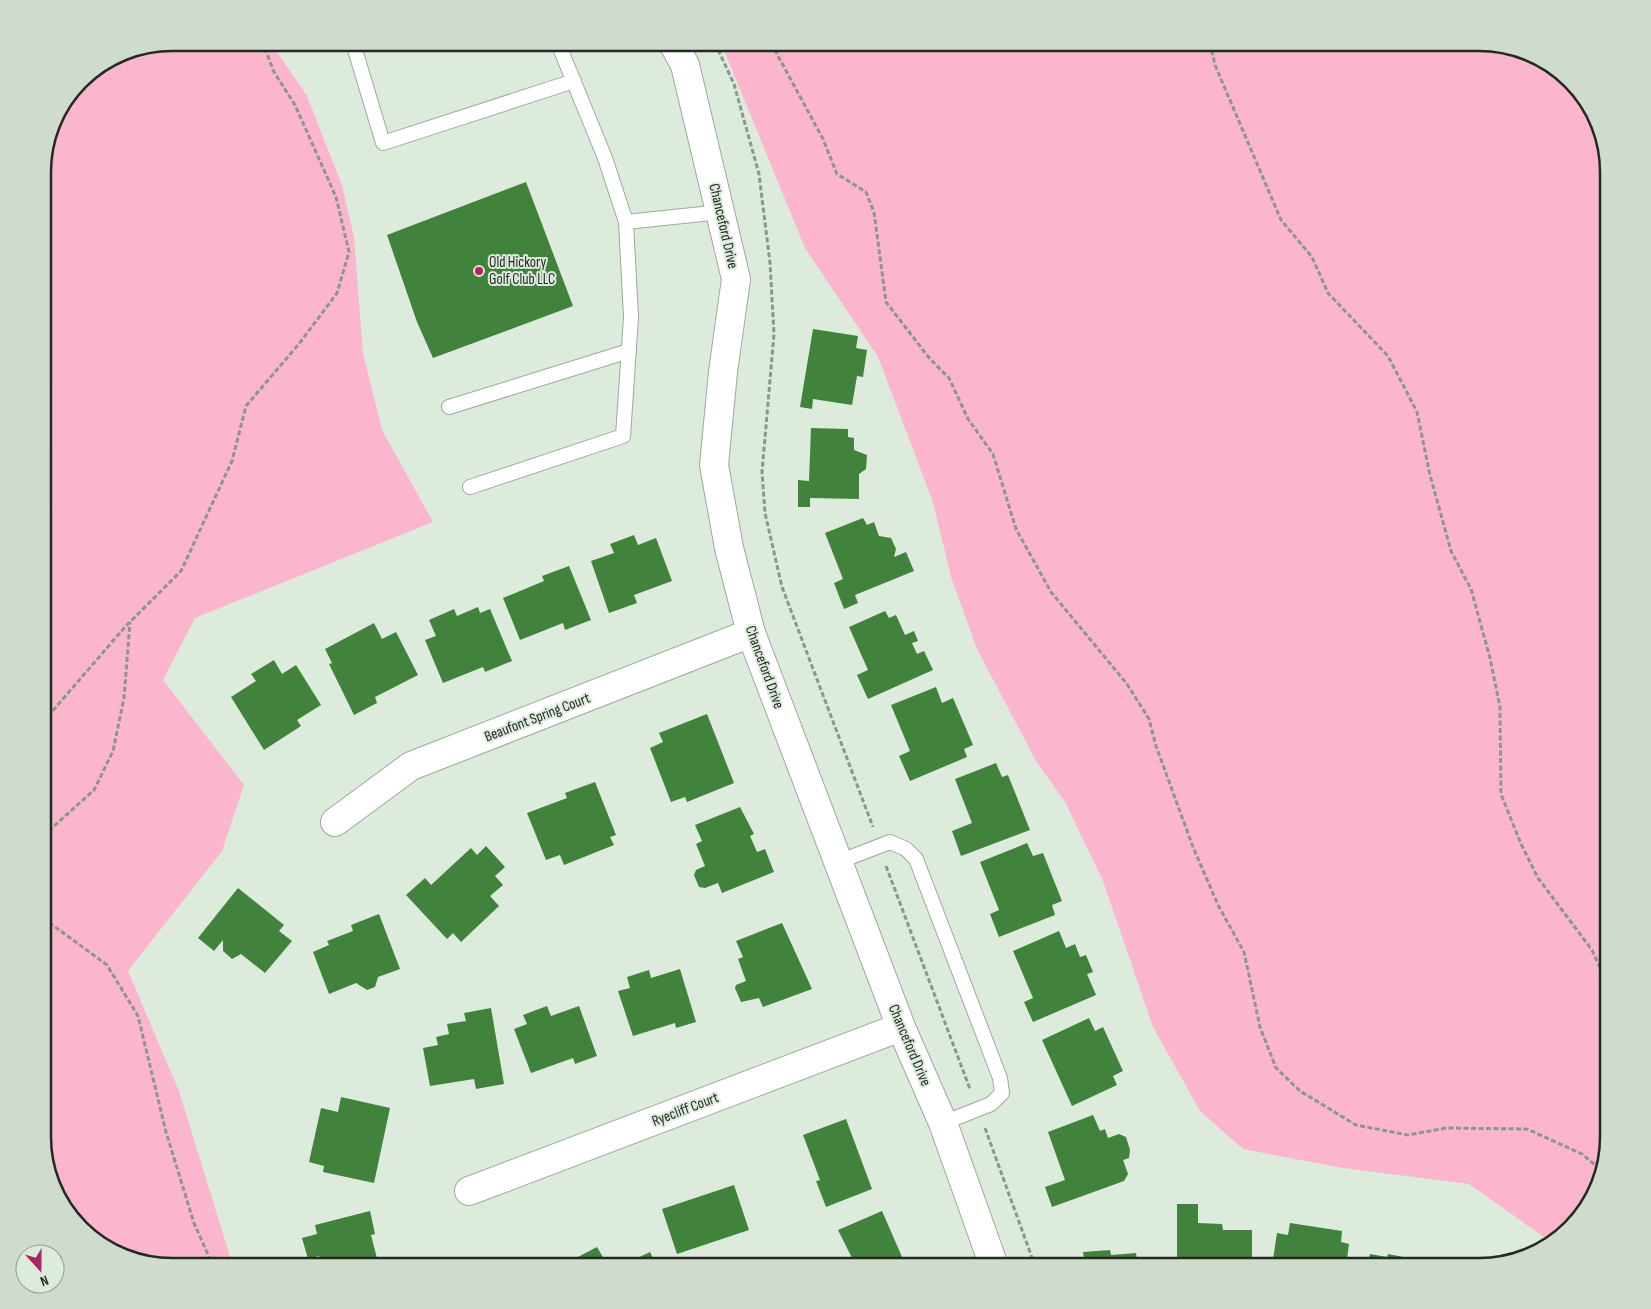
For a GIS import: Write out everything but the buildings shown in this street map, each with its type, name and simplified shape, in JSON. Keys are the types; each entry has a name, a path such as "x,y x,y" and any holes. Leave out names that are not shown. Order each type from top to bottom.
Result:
{"street":[{"name":"Chanceford Drive","path":"678,52 685,66 736,279 723,372 714,465 729,548 751,633 901,1027 942,1123 991,1258"},
{"name":"Beaufont Spring Court","path":"335,822 411,766 751,633"},
{"name":"Ryecliff Court","path":"469,1191 901,1027"}],"lane":[{"path":"355,52 383,143 574,81"},
{"path":"470,487 623,436 631,317 626,222 605,158 562,52"},
{"path":"626,222 720,212"},
{"path":"449,407 629,351"},
{"path":"838,862 890,842 906,849 916,859 1000,1078 1002,1093 990,1104 942,1123"}],"path":[{"path":"1212,51 1215,65 1281,220 1312,257 1328,293 1388,356 1417,412 1430,475 1451,550 1471,589 1490,658 1500,706 1501,794 1521,844 1538,878 1592,950 1600,968"},
{"path":"52,712 130,622 181,571 232,461 246,406 298,345 337,293 350,252 336,197 295,105 274,72 267,52"},
{"path":"719,52 734,84 759,174 770,263 774,334 762,472 765,513 782,587 1032,1258"},
{"path":"777,52 823,139 838,174 866,192 874,212 886,302 930,359 949,378 968,419 994,454 1016,528 1051,592 1127,684 1149,719 1156,746 1194,847 1218,905 1244,952 1260,1027 1276,1068 1300,1091 1356,1125 1408,1135 1446,1128 1527,1129 1582,1154 1596,1166"},
{"path":"52,828 94,790 112,751 124,698 130,622"},
{"path":"52,925 107,965 138,1016 166,1132 194,1223 210,1258"}],"shaded area":[{"path":"1479,51 1495,52 1518,58 1539,67 1559,81 1575,98 1584,112 1593,133 1600,172 1600,1137 1596,1168 1591,1183 1575,1211 1559,1228 1545,1238 1469,1184 1343,1168 1243,1149 1200,1111 1153,1027 1103,881 1065,802 1036,761 977,649 951,577 933,502 878,357 805,248 725,52"},
{"path":"164,52 277,52 307,96 342,185 354,237 363,353 382,430 433,522 195,618 163,680 244,785 222,851 128,971 179,1091 231,1258 172,1258 148,1255 126,1249 112,1242 92,1228 76,1211 64,1190 55,1168 52,1145 52,156 60,126 76,98 92,81 126,60"}],"place":[{"name":"Old Hickory Golf Club LLC","path":"479,271"}]}
